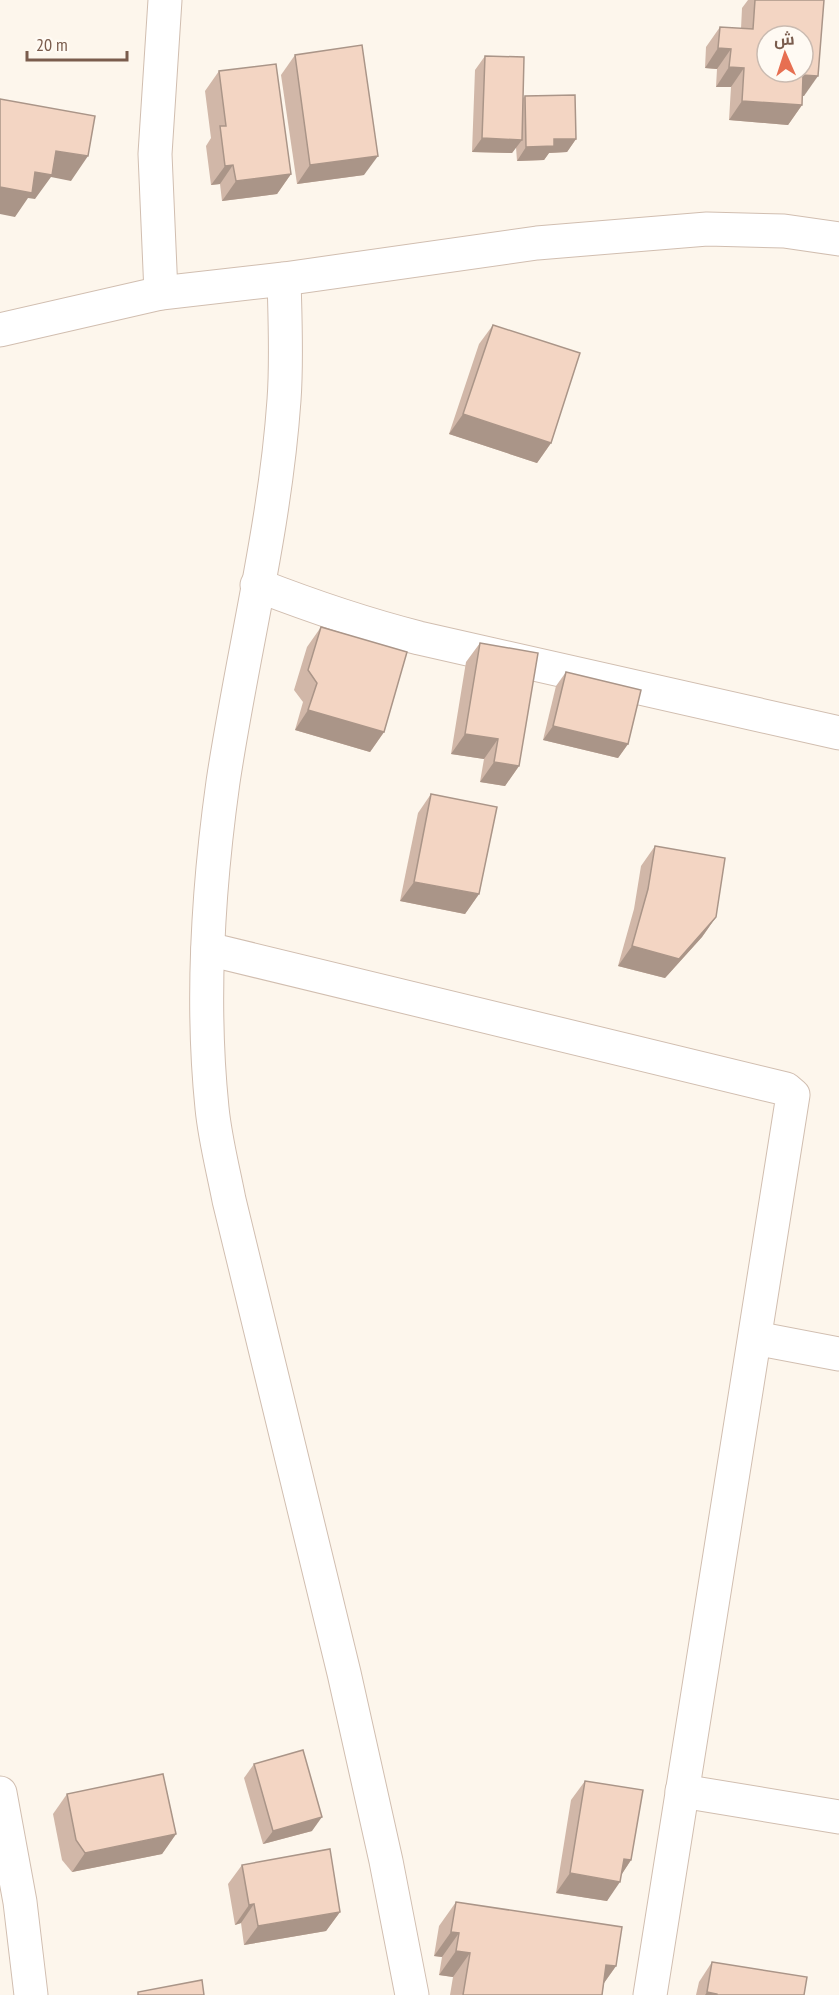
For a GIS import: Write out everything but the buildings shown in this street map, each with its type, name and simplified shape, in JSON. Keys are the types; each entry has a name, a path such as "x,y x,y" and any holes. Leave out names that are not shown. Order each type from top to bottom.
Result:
{"street":[{"path":"161,293 155,154 165,0"},
{"path":"0,330 161,293 284,279 537,243 707,229 784,231 839,239"},
{"path":"284,279 285,400 273,500 223,783 209,913 209,1060 212,1108 219,1152 362,1750 412,1995"},
{"path":"257,585 336,614 419,638 839,733"},
{"path":"208,949 790,1091 794,1095 650,1995"},
{"path":"755,1338 839,1354"},
{"path":"681,1791 839,1818"},
{"path":"0,1793 20,1902 32,1995"}]}
